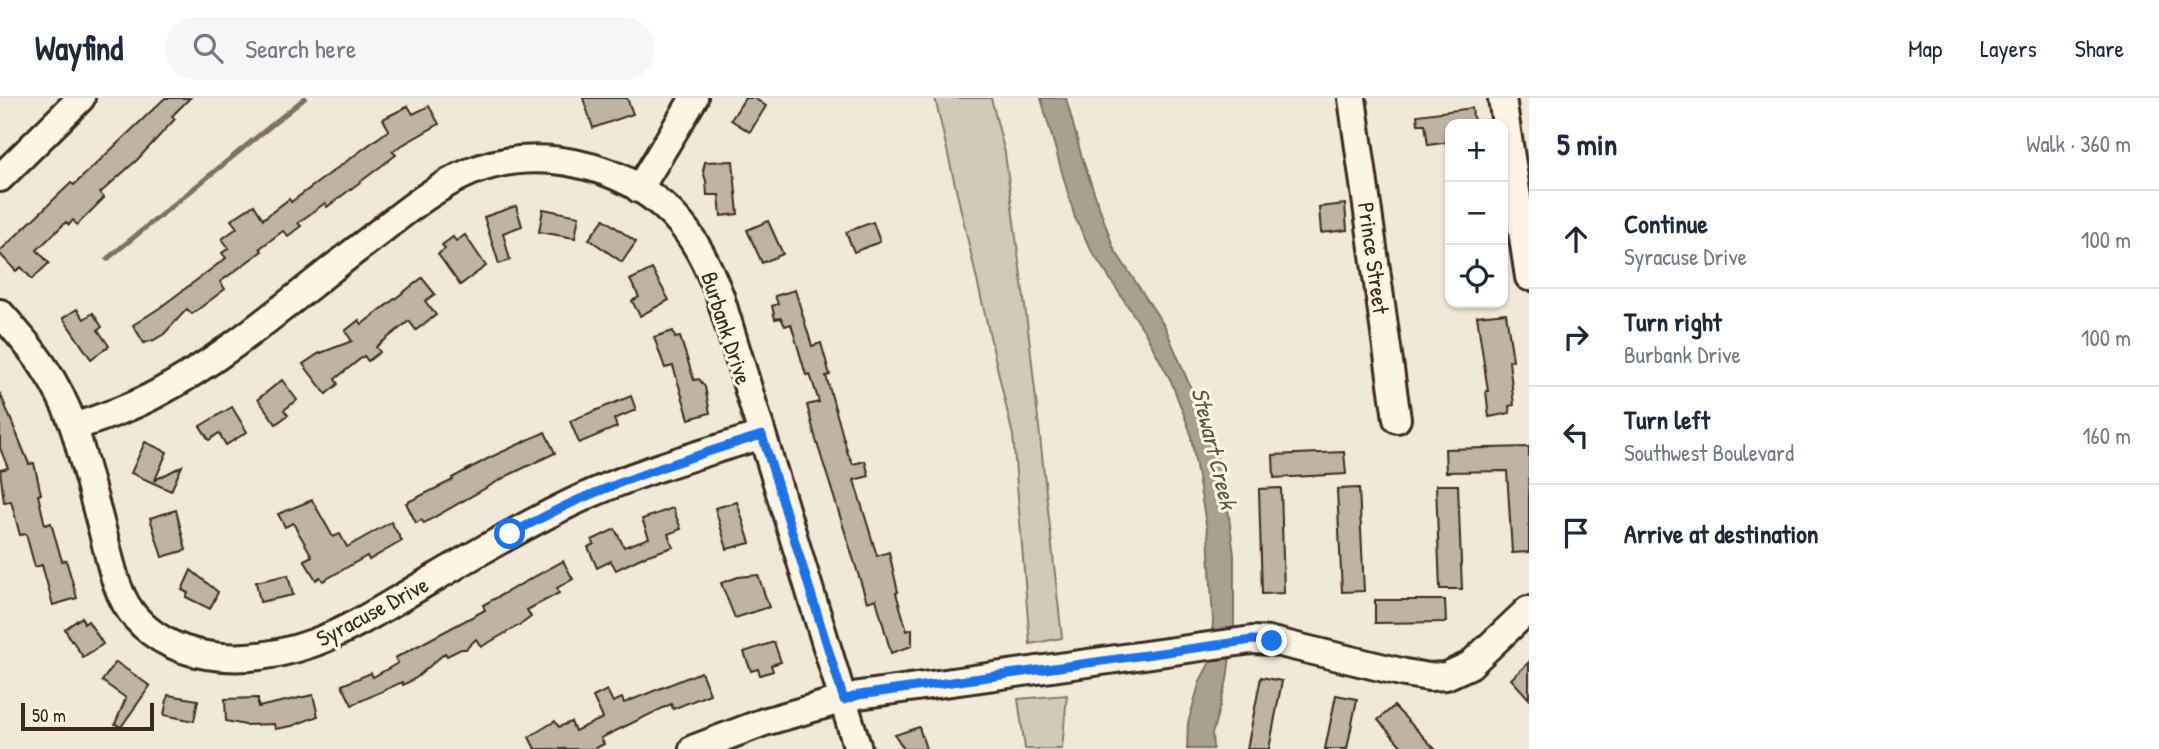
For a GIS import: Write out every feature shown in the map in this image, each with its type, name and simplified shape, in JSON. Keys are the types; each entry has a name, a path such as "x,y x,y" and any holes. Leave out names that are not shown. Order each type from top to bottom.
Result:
{"street":[{"path":"0,178 81,98"},
{"path":"639,188 694,98"},
{"name":"Prince Street","path":"1352,98 1397,419"},
{"path":"1502,98 1529,277"},
{"name":"Burbank Drive","path":"74,427 117,413 199,369 422,200 470,172 498,164 559,160 609,173 639,188 673,215 708,266 720,296 858,749"},
{"name":"Syracuse Drive","path":"0,313 36,353 51,376 74,427 116,579 133,615 161,639 183,651 230,657 260,655 314,643 346,629 510,534 574,501 681,460 762,435"},
{"path":"693,749 755,726 859,695 1252,640 1272,641 1417,675 1446,676 1470,665 1528,610"}],"shaded area":[{"path":"935,98 991,98 1005,153 1030,345 1062,638 1030,644 1013,436"},
{"path":"1041,98 1066,98 1082,158 1114,249 1165,327 1211,436 1225,486 1234,555 1234,625 1227,680 1212,734 1213,749 1187,749 1188,723 1200,681 1210,662 1213,620 1208,535 1190,431 1171,381 1143,329 1091,250 1075,218"},
{"path":"1067,695 1062,749 1025,749 1018,699"}],"building":[{"path":"165,98 190,98 172,116 175,119 137,160 100,193 104,198 77,225 73,220 69,225 66,222 37,250 49,263 32,279 21,267 16,271 0,251"},
{"path":"583,98 627,98 633,114 593,128"},
{"path":"745,98 754,98 766,106 750,132 731,120"},
{"path":"408,106 413,114 429,106 439,124 392,151 396,155 327,207 325,203 298,223 301,226 288,236 283,231 260,248 262,251 220,282 225,289 192,314 187,309 164,334 144,343 133,325 226,258 222,253 229,248 222,239 237,228 231,220 254,205 263,219 289,199 291,202 389,130 383,119"},
{"path":"1472,108 1473,119 1445,119 1445,143 1428,145 1425,124 1418,124 1417,115"},
{"path":"733,161 738,214 721,216 719,195 707,195 703,171 705,162"},
{"path":"1345,204 1347,230 1321,233 1319,207"},
{"path":"516,206 522,226 503,233 510,260 499,264 484,217"},
{"path":"543,209 579,216 575,238 539,232"},
{"path":"604,219 636,242 622,262 589,239"},
{"path":"768,221 783,254 762,263 747,230"},
{"path":"873,222 880,242 854,252 846,232"},
{"path":"465,235 486,266 460,285 438,254 445,249 442,245 453,237 456,241"},
{"path":"652,269 669,300 640,316 632,301 639,297 630,280"},
{"path":"422,278 435,294 425,301 436,315 416,330 409,321 376,347 380,352 368,361 364,356 335,379 338,384 326,394 303,364 318,354 352,341 345,331 359,320 362,324"},
{"path":"795,290 812,346 821,343 830,375 826,376 848,454 853,464 865,461 869,476 854,480 877,556 889,552 898,592 896,593 907,631 912,629 912,646 891,653 876,599 867,602 816,440 807,405 819,402 810,374 806,375 791,324 785,326 781,318 775,319 772,306 778,304 775,296"},
{"path":"77,309 84,319 93,313 102,327 98,330 109,346 91,359 63,318"},
{"path":"1506,313 1513,360 1509,361 1514,405 1509,406 1510,413 1489,417 1477,316"},
{"path":"673,331 675,338 680,337 694,380 699,379 705,387 710,413 689,419 673,366 665,368 654,337"},
{"path":"282,380 297,400 284,410 288,415 276,424 258,399"},
{"path":"0,393 29,464 34,463 45,525 51,523 77,598 53,605 42,565 35,567 26,534 20,535 11,501 4,502 0,470 8,468 0,448"},
{"path":"631,396 636,410 614,419 617,427 579,443 570,421"},
{"path":"232,407 247,432 226,445 219,433 209,440 200,426"},
{"path":"545,432 555,453 509,475 424,523 421,520 416,523 406,503 453,480 452,478 489,458"},
{"path":"145,442 167,452 155,480 182,466 171,491 131,473"},
{"path":"1529,447 1529,552 1512,553 1507,471 1446,472 1445,449"},
{"path":"1344,452 1346,474 1274,478 1273,455"},
{"path":"1436,485 1458,485 1462,589 1440,589"},
{"path":"1281,488 1284,593 1262,594 1259,489"},
{"path":"1359,488 1364,591 1342,592 1337,489"},
{"path":"312,500 333,537 340,534 347,547 391,522 402,541 369,560 367,556 323,581 320,577 316,580 304,560 312,556 293,523 285,527 278,514"},
{"path":"737,502 750,543 727,549 715,508"},
{"path":"673,508 681,529 668,534 673,547 645,556 616,570 611,561 597,568 588,547 594,544 592,540 615,529 624,547 649,538 642,519"},
{"path":"176,510 186,550 162,557 150,518"},
{"path":"563,561 573,579 557,588 559,593 527,610 531,617 523,623 481,647 476,639 466,649 447,656 445,653 416,678 352,705 342,685 371,673 373,677 398,663 395,658 485,610 483,605"},
{"path":"191,570 218,592 210,609 186,597 188,593 182,590"},
{"path":"288,575 293,595 260,602 256,582"},
{"path":"758,575 769,607 735,618 721,583 738,577"},
{"path":"1375,600 1445,600 1446,622 1375,623"},
{"path":"82,617 84,624 88,621 103,644 83,657 65,629"},
{"path":"774,642 781,662 771,665 773,671 760,675 758,669 751,671 744,652"},
{"path":"116,662 150,686 121,727 115,724 126,698 102,681"},
{"path":"1529,662 1529,699 1511,679"},
{"path":"701,672 710,694 673,709 671,704 601,738 604,744 594,749 535,749 529,737 555,721 559,727 571,722 575,731 603,718 593,697 607,690 613,702 622,698 624,703"},
{"path":"1261,677 1282,681 1269,749 1247,749"},
{"path":"168,695 198,700 194,721 164,715"},
{"path":"313,695 318,716 292,726 275,729 274,724 245,725 226,721 225,699 258,698 258,707"},
{"path":"1336,695 1357,699 1347,749 1325,749"},
{"path":"1394,706 1435,749 1404,749 1378,720"},
{"path":"919,727 926,749 904,749 895,735"}],"waterway":[{"path":"107,259 305,98"}],"route":[{"path":"510,534 574,501 613,485 762,435 844,700 859,695 1252,640 1272,641"}],"water label":[{"name":"Stewart Creek","path":"1215,448"}]}
